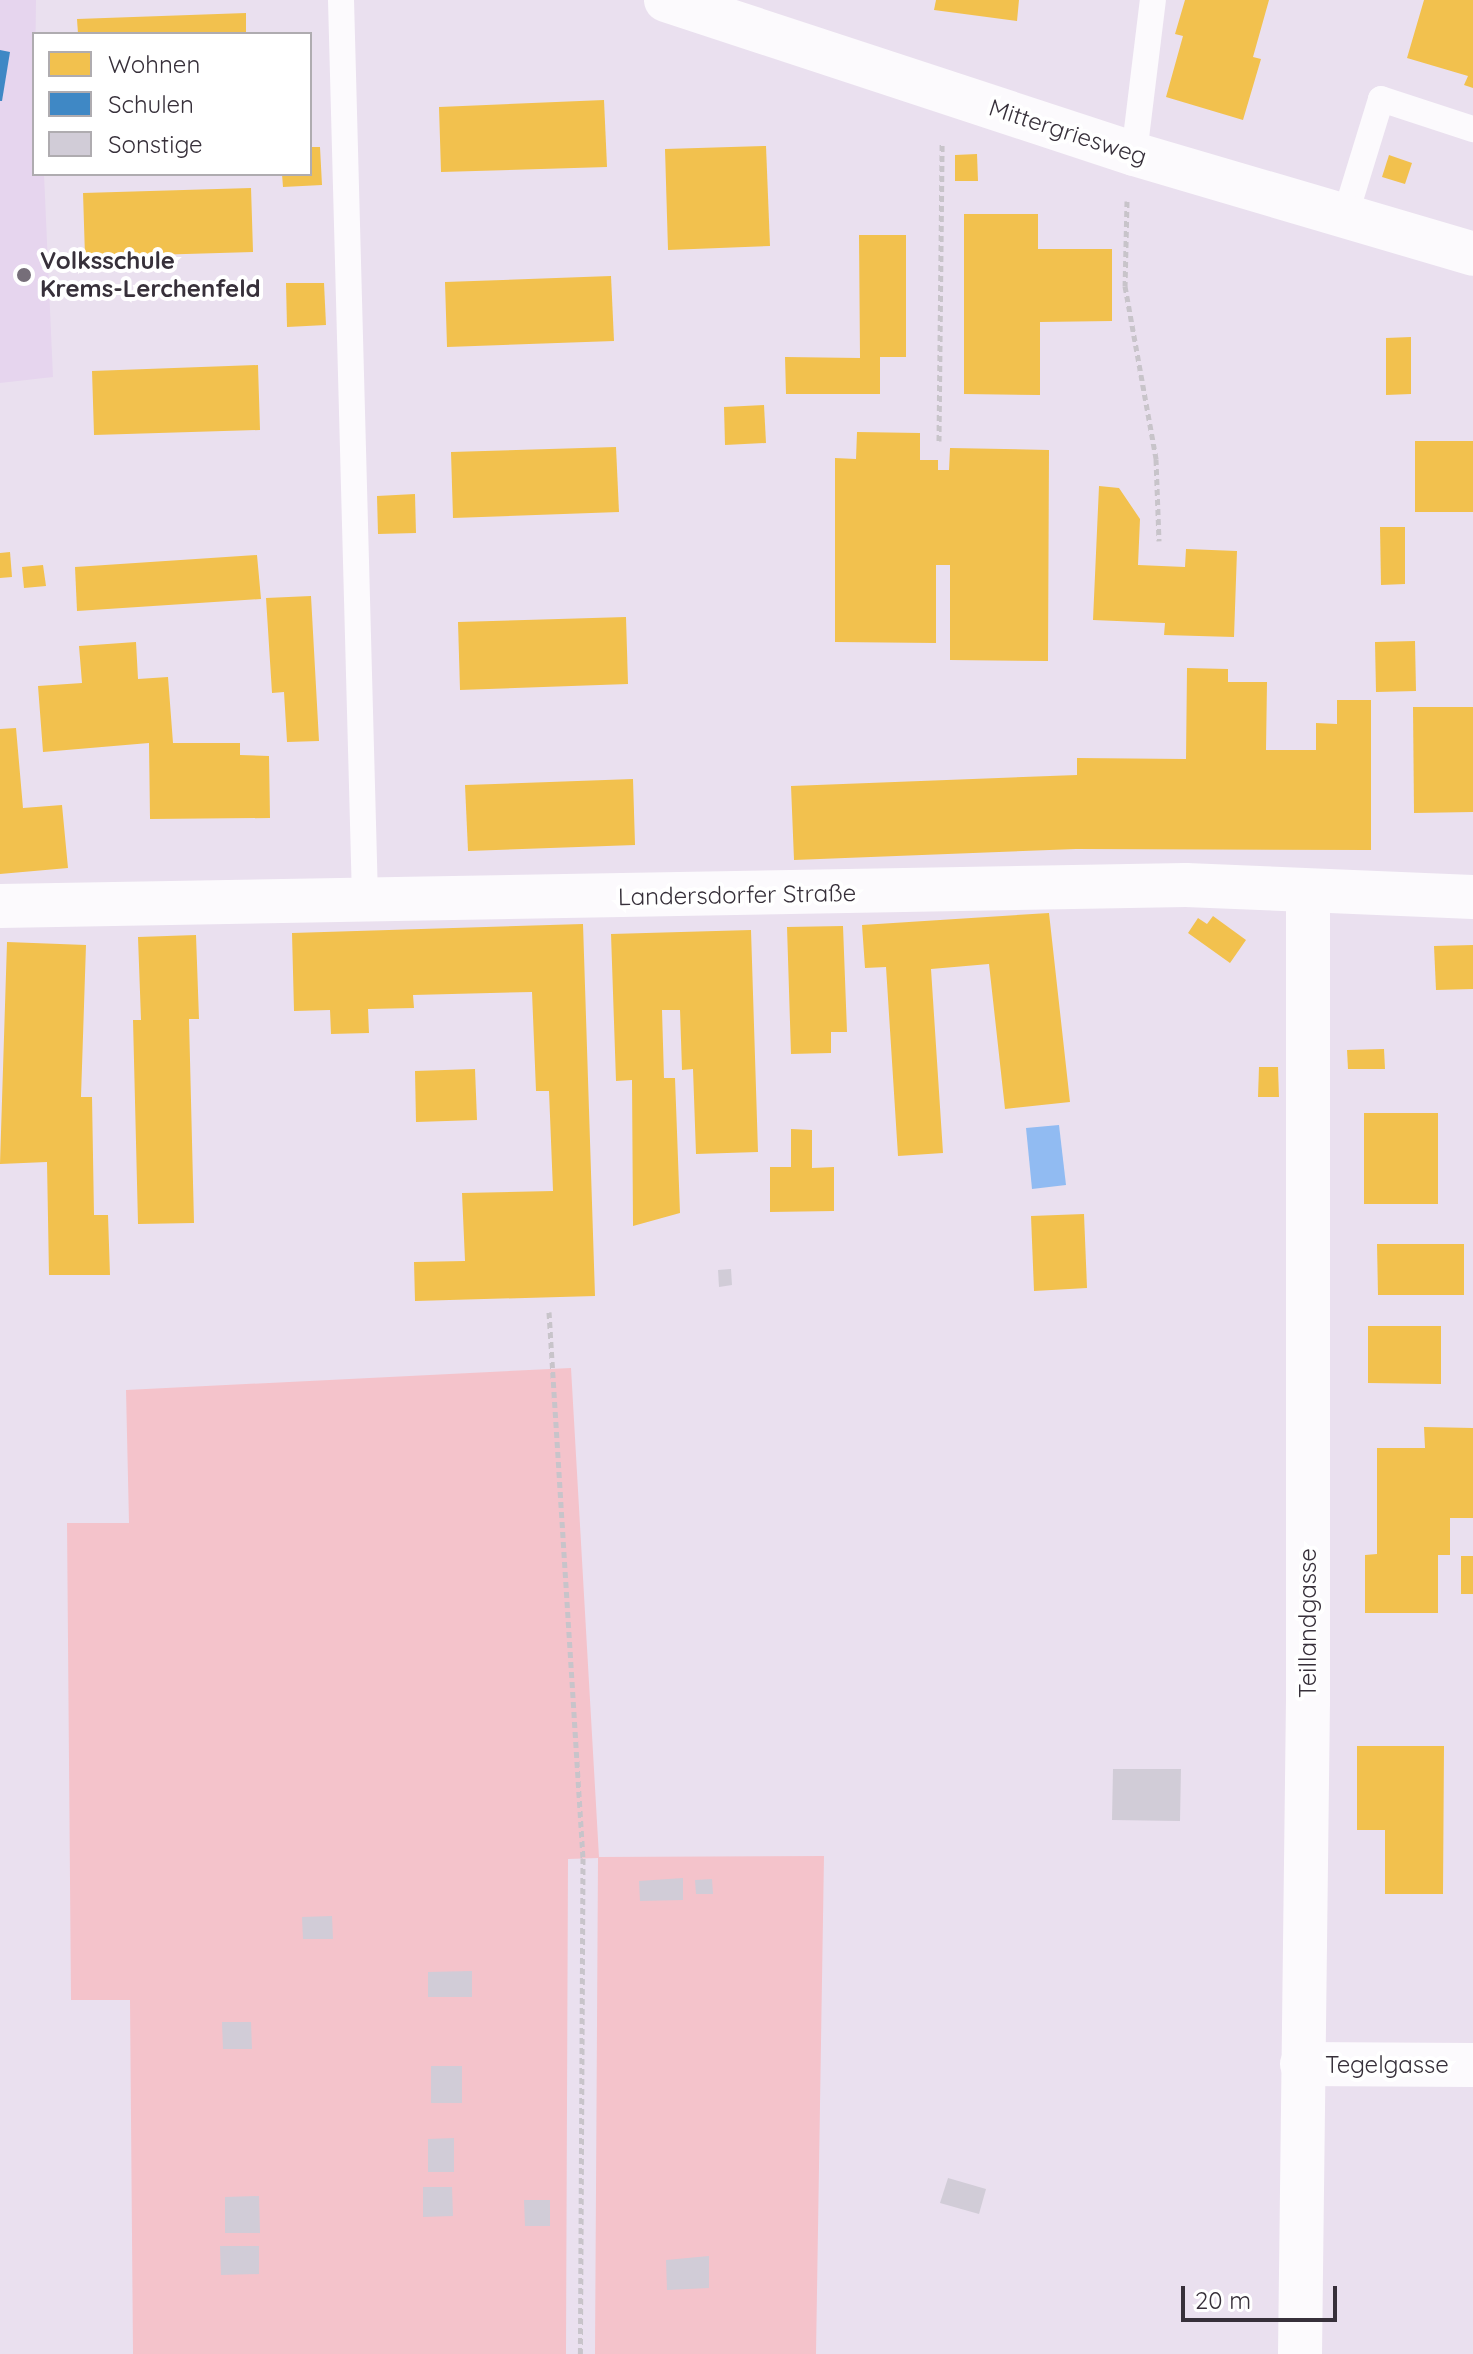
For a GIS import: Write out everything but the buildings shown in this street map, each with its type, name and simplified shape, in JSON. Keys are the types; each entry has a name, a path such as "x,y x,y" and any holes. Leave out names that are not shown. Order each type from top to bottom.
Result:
{"street":[{"name":"Mittergriesweg","path":"666,0 1134,154 1346,213 1473,254"},
{"name":"Landersdorfer Straße","path":"0,906 1186,885 1473,897"},
{"name":"Teillandgasse","path":"1300,2354 1308,892"},
{"name":"Tegelgasse","path":"1302,2064 1473,2065"}],"lane":[{"path":"341,0 365,899"},
{"path":"1134,154 1153,0"},
{"path":"1346,213 1381,99 1473,129"}],"path":[{"path":"939,441 942,91"},
{"path":"1134,154 1125,286 1156,459 1159,541"},
{"path":"549,1312 583,1858 580,2354"}],"shaded area":[{"name":"Volksschule Krems-Lerchenfeld","path":"0,0 36,0 36,32 32,32 32,176 44,176 53,377 0,383"},
{"path":"571,1368 599,1857 824,1856 816,2354 595,2354 598,1858 568,1859 566,2354 133,2354 130,2000 71,2000 67,1523 129,1523 126,1390"}],"water":[{"path":"1059,1125 1066,1185 1032,1189 1026,1128"}],"place":[{"name":"Volksschule Krems-Lerchenfeld","path":"24,275"}]}
